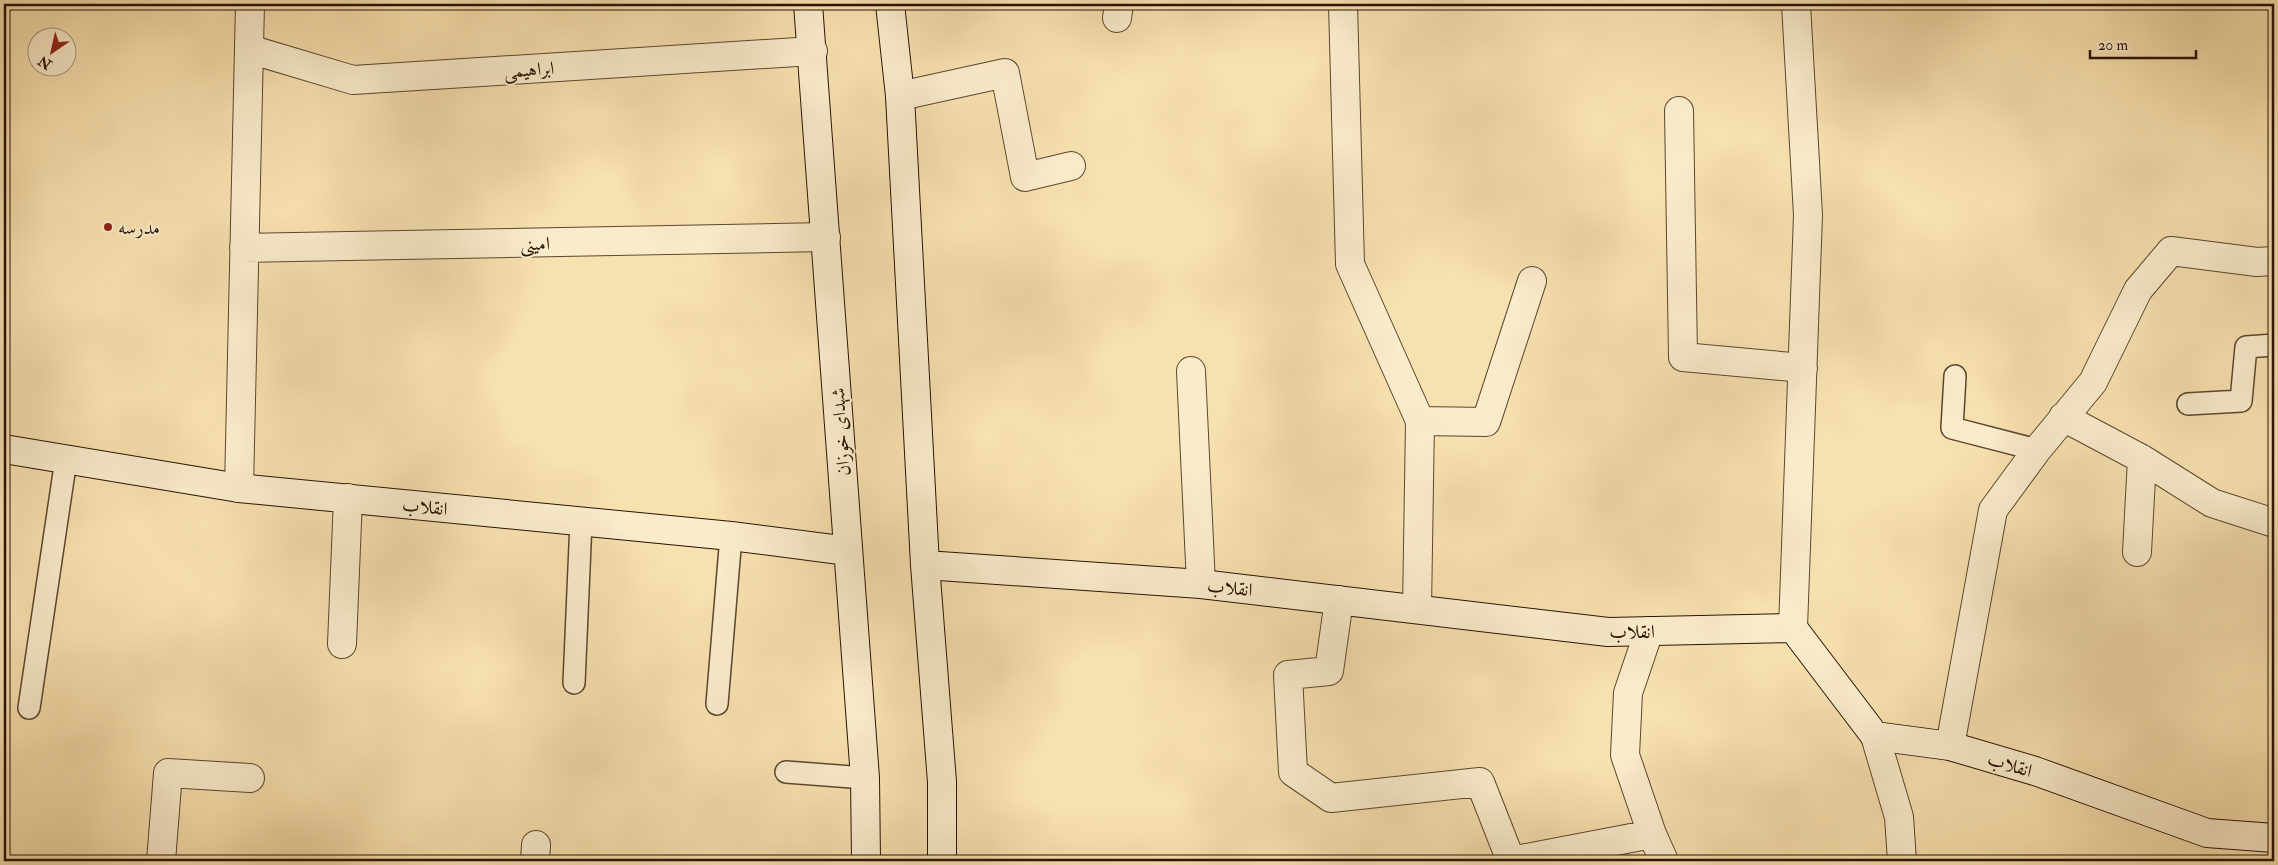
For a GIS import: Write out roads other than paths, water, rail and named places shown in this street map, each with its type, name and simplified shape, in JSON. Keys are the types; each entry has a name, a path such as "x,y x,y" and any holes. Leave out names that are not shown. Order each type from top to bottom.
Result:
{"street":[{"path":"239,488 250,4"},
{"name":"شهدای خوزان","path":"808,4 813,51 865,778 866,861"},
{"path":"890,4 900,96 925,565 942,782 942,861"},
{"path":"1343,4 1350,264 1420,421 1418,609"},
{"path":"1796,4 1808,215 1793,628 1875,736 1899,817 1902,861"},
{"name":"ابراهیمی","path":"249,49 353,80 813,51"},
{"path":"900,96 1005,73 1025,176 1071,166"},
{"path":"1679,112 1683,357 1803,368"},
{"name":"امینی","path":"244,248 826,237"},
{"path":"1950,746 1993,510 2037,450 2092,382 2138,290 2171,251 2257,262 2274,261"},
{"path":"1420,421 1486,422 1532,282"},
{"path":"1191,371 1202,584"},
{"path":"2063,417 2142,459 2212,503 2274,523"},
{"name":"انقلاب","path":"4,449 239,488 731,536 848,551"},
{"path":"2137,552 2142,459"},
{"path":"342,644 348,498"},
{"name":"انقلاب","path":"925,565 1202,584 1608,632 1793,628"},
{"path":"1339,600 1329,671 1288,675 1293,772 1331,798 1480,782 1511,861 1652,834"},
{"path":"1649,631 1628,693 1624,755 1652,834 1664,861"},
{"name":"انقلاب","path":"1875,736 1950,746 2035,771 2207,833 2274,838"},
{"path":"161,861 168,773 250,778"}],"lane":[{"path":"2188,404 2241,402 2246,347 2274,345"},
{"path":"1955,376 1952,428 2037,450"},
{"path":"29,708 66,459"},
{"path":"574,683 581,522"},
{"path":"717,704 731,536"},
{"path":"786,772 865,778"}],"place":[{"name":"مدرسه","path":"108,227"}]}
